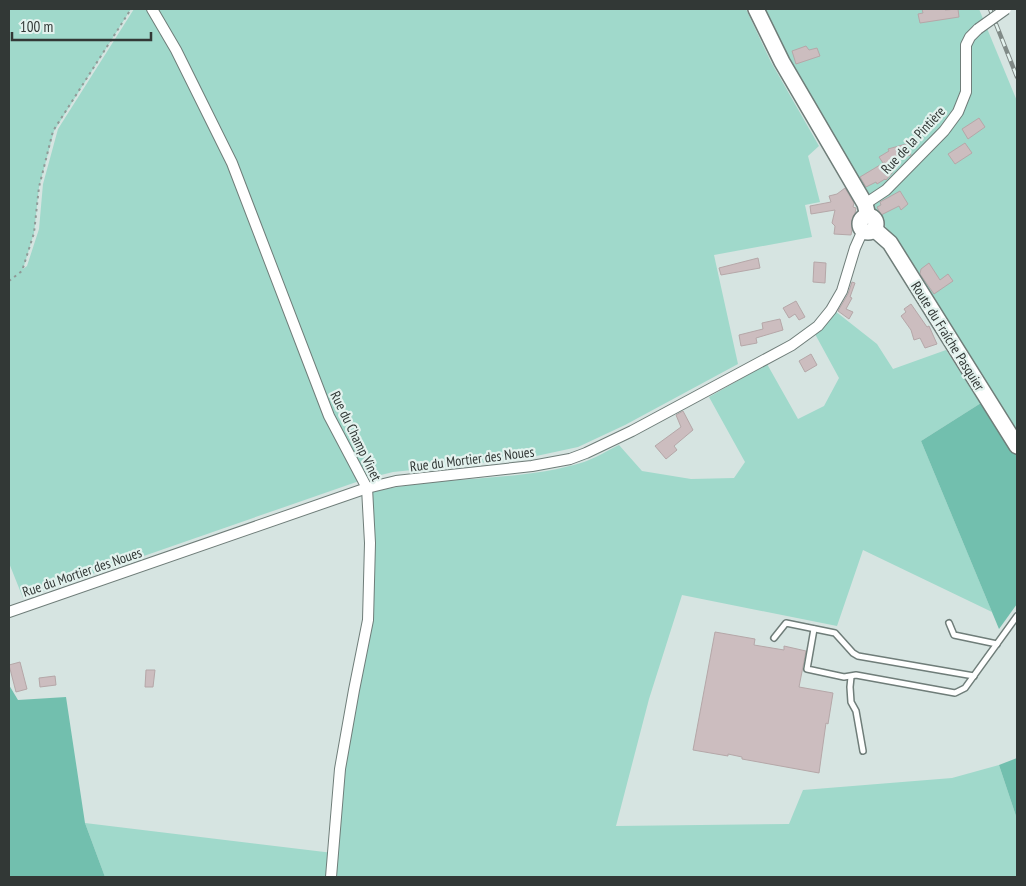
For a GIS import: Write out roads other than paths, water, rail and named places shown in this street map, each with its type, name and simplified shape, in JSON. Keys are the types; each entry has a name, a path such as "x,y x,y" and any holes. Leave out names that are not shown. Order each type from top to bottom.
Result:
{"main road":[{"name":"Route du Fraîche Pasquier","path":"756,9 782,62 868,220 890,243 1017,446"}],"street":[{"name":"Rue du Champ Vinet","path":"152,9 176,50 232,163 329,416 367,488 370,543 368,620 340,769 331,877"},
{"name":"Rue de la Pintière","path":"868,220 886,190 944,131 958,112 966,92 966,45 970,37 978,29 1006,9"},
{"name":"Rue du Mortier des Noues","path":"9,612 367,488 396,481 532,466 570,459 586,453 632,431 792,345 818,326 831,310 842,291 855,248 868,220"}],"lane":[{"path":"814,629 807,668 834,675 851,677 856,675 955,693 965,688 1017,616"},
{"path":"949,623 954,635 997,644"},
{"path":"774,638 786,624 814,629 835,633 858,656 974,676"},
{"path":"851,677 851,702 856,711 863,751"}],"railway":[{"path":"990,9 1017,77"}]}
